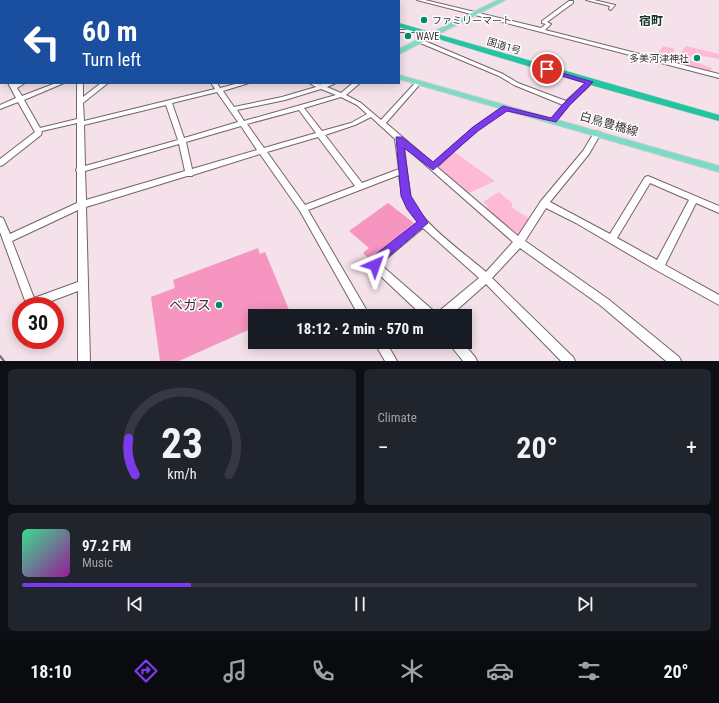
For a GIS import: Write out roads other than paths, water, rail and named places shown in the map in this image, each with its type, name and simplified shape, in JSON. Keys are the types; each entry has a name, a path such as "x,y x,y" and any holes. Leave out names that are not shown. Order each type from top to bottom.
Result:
{"highway":[{"name":"国道1号","path":"400,23 590,82 719,118"},
{"name":"国道1号","path":"400,23 420,31 719,115"}],"main road":[{"path":"400,51 502,0"},
{"name":"白鳥豊橋線","path":"400,77 719,169"}],"street":[{"path":"419,0 476,13 719,76"},
{"path":"565,0 573,1"},
{"path":"588,0 613,5 611,9"},
{"path":"542,30 549,24 544,22 573,1"},
{"path":"400,31 420,31"},
{"path":"420,41 501,75 516,84 567,104"},
{"path":"553,121 567,104 590,82"},
{"path":"382,123 418,83"},
{"path":"0,108 58,84"},
{"path":"80,84 80,170 82,205 84,361"},
{"path":"80,103 104,84"},
{"path":"39,130 168,102 217,86 236,84"},
{"path":"315,84 360,104 519,242 604,302 675,361"},
{"path":"233,109 283,99 331,84"},
{"path":"80,170 342,95 356,84"},
{"path":"12,85 39,130"},
{"path":"217,86 303,209 361,309"},
{"path":"168,102 182,142 189,174"},
{"path":"300,107 360,187"},
{"path":"433,167 475,129 506,108"},
{"path":"7,239 82,205 264,152 353,124 372,114"},
{"path":"0,163 39,133 39,130"},
{"path":"450,309 486,278 519,242 544,203 586,152 596,133"},
{"path":"399,139 406,196 410,206 423,223 486,278 569,361"},
{"path":"303,209 402,171"},
{"path":"611,240 648,179 719,210"},
{"path":"659,267 694,199"},
{"path":"544,203 719,300"},
{"path":"0,220 31,304 82,285"},
{"path":"423,223 375,262 375,265 423,309"},
{"path":"384,349 391,361"},
{"path":"461,349 471,361"}],"railway":[{"path":"0,356 4,361"}],"place":[{"name":"ファミリーマート","path":"424,20"},
{"name":"WAVE","path":"408,36"},
{"name":"多美河津神社","path":"697,58"},
{"name":"ベガス","path":"219,305"}],"district":[{"name":"宿町","path":"651,21"}]}
